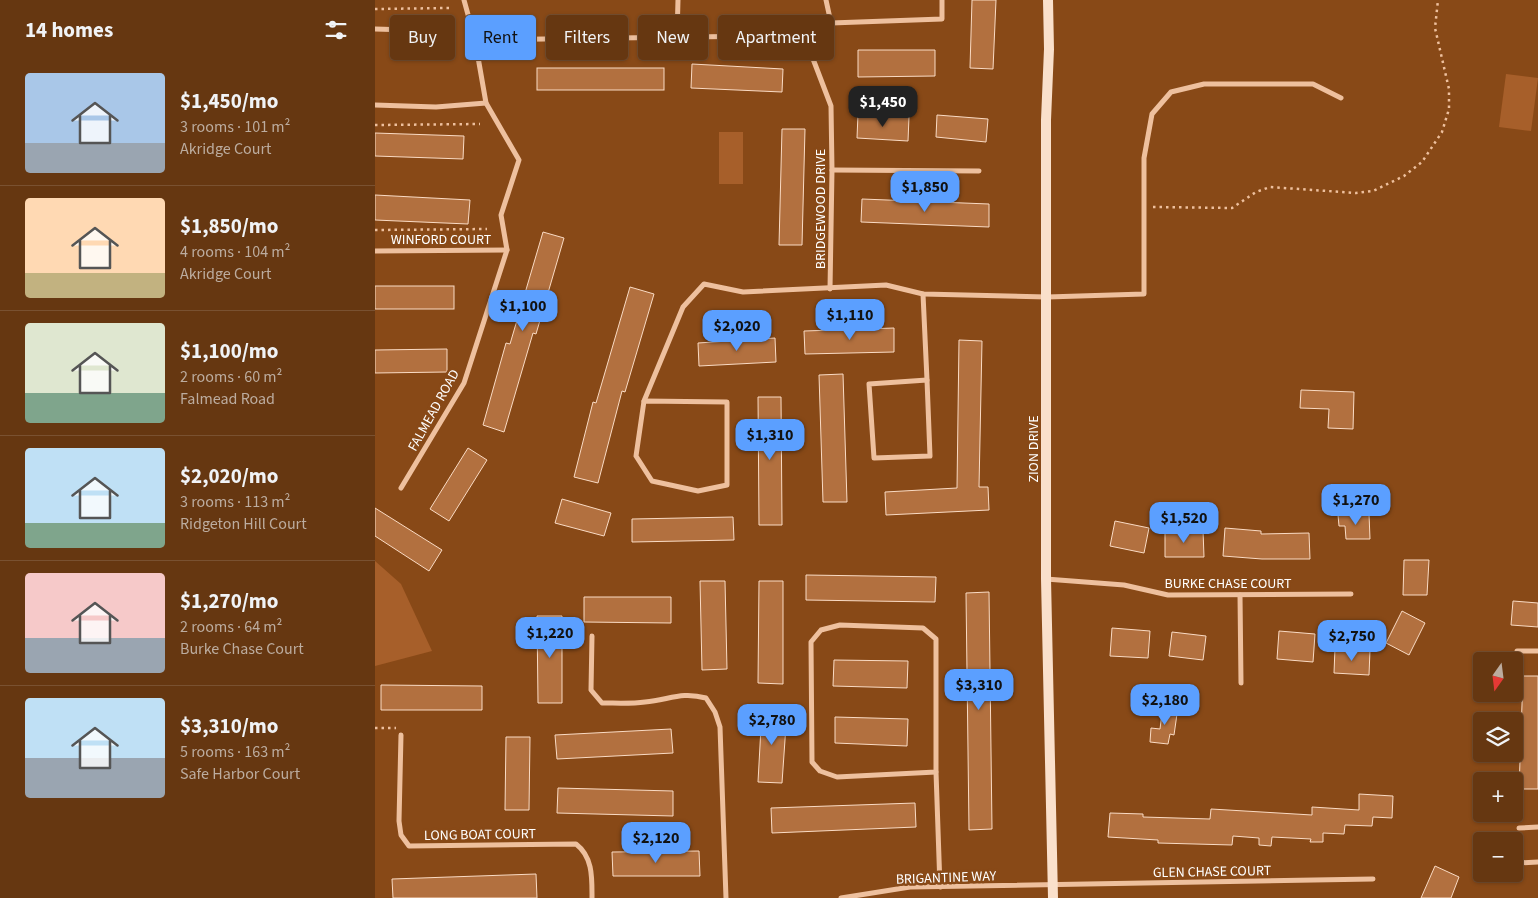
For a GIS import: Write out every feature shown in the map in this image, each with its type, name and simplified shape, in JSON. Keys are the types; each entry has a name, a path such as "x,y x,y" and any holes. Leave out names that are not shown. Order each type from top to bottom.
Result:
{"street":[{"name":"FALMEAD ROAD","path":"464,0 468,15"},
{"path":"678,0 678,15"},
{"path":"827,0 830,15"},
{"path":"834,23 942,19 942,0"},
{"name":"ZION DRIVE","path":"1049,0 1046,120 1046,579 1053,898"},
{"path":"375,29 390,29"},
{"path":"536,39 638,38"},
{"name":"FALMEAD ROAD","path":"401,488 464,383 507,250 501,215 519,160 486,103 478,60"},
{"name":"BRIDGEWOOD DRIVE","path":"813,60 831,106 830,289"},
{"path":"644,401 727,402 727,485 698,490 653,481 636,456 644,401 683,307 704,284 743,292 886,285 923,294 1047,297 1144,294 1144,158 1152,114 1171,92 1204,84 1313,84 1341,98"},
{"path":"375,105 436,106 486,103"},
{"path":"832,170 979,171"},
{"name":"WINFORD COURT","path":"375,251 507,250"},
{"path":"923,294 931,456 874,458 869,384 927,380"},
{"name":"BURKE CHASE COURT","path":"1046,579 1124,585 1168,595 1351,594"},
{"path":"1240,595 1241,683"},
{"path":"936,772 837,777 820,771 813,762 810,667 811,642 821,630 840,626 923,628 936,639 936,772 940,887"},
{"path":"592,636 591,690 602,703 645,702 691,694 706,698 715,712 720,727 726,898"},
{"path":"1517,651 1538,651"},
{"name":"LONG BOAT COURT","path":"401,735 399,821 401,836 409,846 576,844 584,851 590,864 592,898"},
{"path":"1519,828 1538,827"},
{"path":"1523,863 1538,862"},
{"name":"GLEN CHASE COURT","path":"1053,884 1373,880"},
{"name":"BRIGANTINE WAY","path":"841,898 910,887 1053,884"}],"path":[{"path":"1144,207 1232,208 1256,192 1270,187 1356,193 1373,192 1404,176 1422,162 1442,132 1449,109 1449,90 1435,28 1438,0"},
{"path":"375,9 449,8"},
{"path":"375,125 480,124"},
{"path":"375,230 487,229"},
{"path":"375,728 400,728 401,735"}],"shaded area":[{"path":"1506,74 1538,78 1531,131 1499,127"},
{"path":"719,132 743,132 743,184 719,184"},
{"path":"375,561 401,584 432,651 375,666"}],"building":[{"path":"972,0 996,0 993,69 970,68"},
{"path":"858,50 935,50 935,76 858,77"},
{"path":"692,64 783,69 782,92 691,88"},
{"path":"537,68 664,68 664,90 537,90"},
{"path":"858,114 909,117 908,141 857,138"},
{"path":"937,115 988,119 986,142 936,137"},
{"path":"782,129 805,129 802,245 779,245"},
{"path":"375,133 464,136 463,159 375,156"},
{"path":"375,195 470,200 468,224 375,220"},
{"path":"862,199 989,204 989,227 861,222"},
{"path":"543,232 564,238 536,334 533,333 504,432 483,425 506,343 510,344"},
{"path":"375,286 454,286 454,309 375,309"},
{"path":"630,287 654,294 625,392 622,391 598,483 574,477 593,402 596,403"},
{"path":"894,328 894,352 805,354 804,331"},
{"path":"775,338 776,362 699,366 698,343"},
{"path":"959,340 982,341 979,487 988,487 989,510 886,515 885,492 957,488"},
{"path":"447,349 447,372 375,373 375,350"},
{"path":"843,374 847,502 823,502 819,375"},
{"path":"1301,390 1354,392 1353,429 1328,428 1329,409 1300,408"},
{"path":"758,397 781,397 782,525 759,525"},
{"path":"468,448 487,460 449,521 430,509"},
{"path":"562,499 611,513 604,536 555,523"},
{"path":"375,508 442,550 429,571 375,536"},
{"path":"1369,514 1370,539 1346,539 1345,526 1339,526 1338,515"},
{"path":"733,517 734,540 632,542 632,519"},
{"path":"1115,521 1149,528 1144,553 1110,546"},
{"path":"1225,528 1261,531 1261,534 1309,533 1310,559 1262,559 1223,556"},
{"path":"1165,530 1203,530 1204,557 1165,557"},
{"path":"1404,560 1429,560 1427,595 1403,595"},
{"path":"806,575 936,577 935,602 806,600"},
{"path":"700,581 725,581 727,669 702,670"},
{"path":"759,581 783,581 783,684 758,683"},
{"path":"989,592 992,829 969,830 966,593"},
{"path":"584,597 671,597 671,623 584,622"},
{"path":"1513,601 1538,603 1538,627 1511,625"},
{"path":"1402,611 1425,623 1409,655 1386,643"},
{"path":"537,616 562,616 562,703 538,703"},
{"path":"1112,628 1150,631 1148,658 1110,656"},
{"path":"1279,631 1315,634 1313,662 1277,659"},
{"path":"1172,632 1206,636 1203,660 1169,656"},
{"path":"1335,648 1370,650 1369,675 1334,673"},
{"path":"834,660 908,661 907,688 833,686"},
{"path":"1523,676 1538,676 1538,789 1523,789 1523,772 1520,772 1520,762 1523,762"},
{"path":"381,685 482,686 482,710 381,710"},
{"path":"1163,705 1178,707 1174,735 1170,734 1168,744 1150,742 1151,728 1160,729"},
{"path":"762,709 787,711 782,783 758,782"},
{"path":"835,717 908,719 907,746 835,743"},
{"path":"671,729 673,753 557,759 555,735"},
{"path":"506,737 530,737 529,810 505,810"},
{"path":"558,788 673,791 673,816 557,813"},
{"path":"1359,794 1393,796 1392,818 1373,817 1372,826 1345,825 1344,834 1323,833 1323,842 1310,842 1311,839 1272,837 1271,846 1259,845 1259,838 1233,836 1232,845 1158,843 1158,840 1108,837 1110,813 1143,814 1143,817 1210,819 1211,809 1312,815 1312,807 1359,810"},
{"path":"915,803 916,827 772,833 771,808"},
{"path":"699,851 700,876 613,876 612,852"},
{"path":"1435,866 1459,877 1451,898 1421,898"},
{"path":"536,874 537,898 393,898 392,879"}]}
